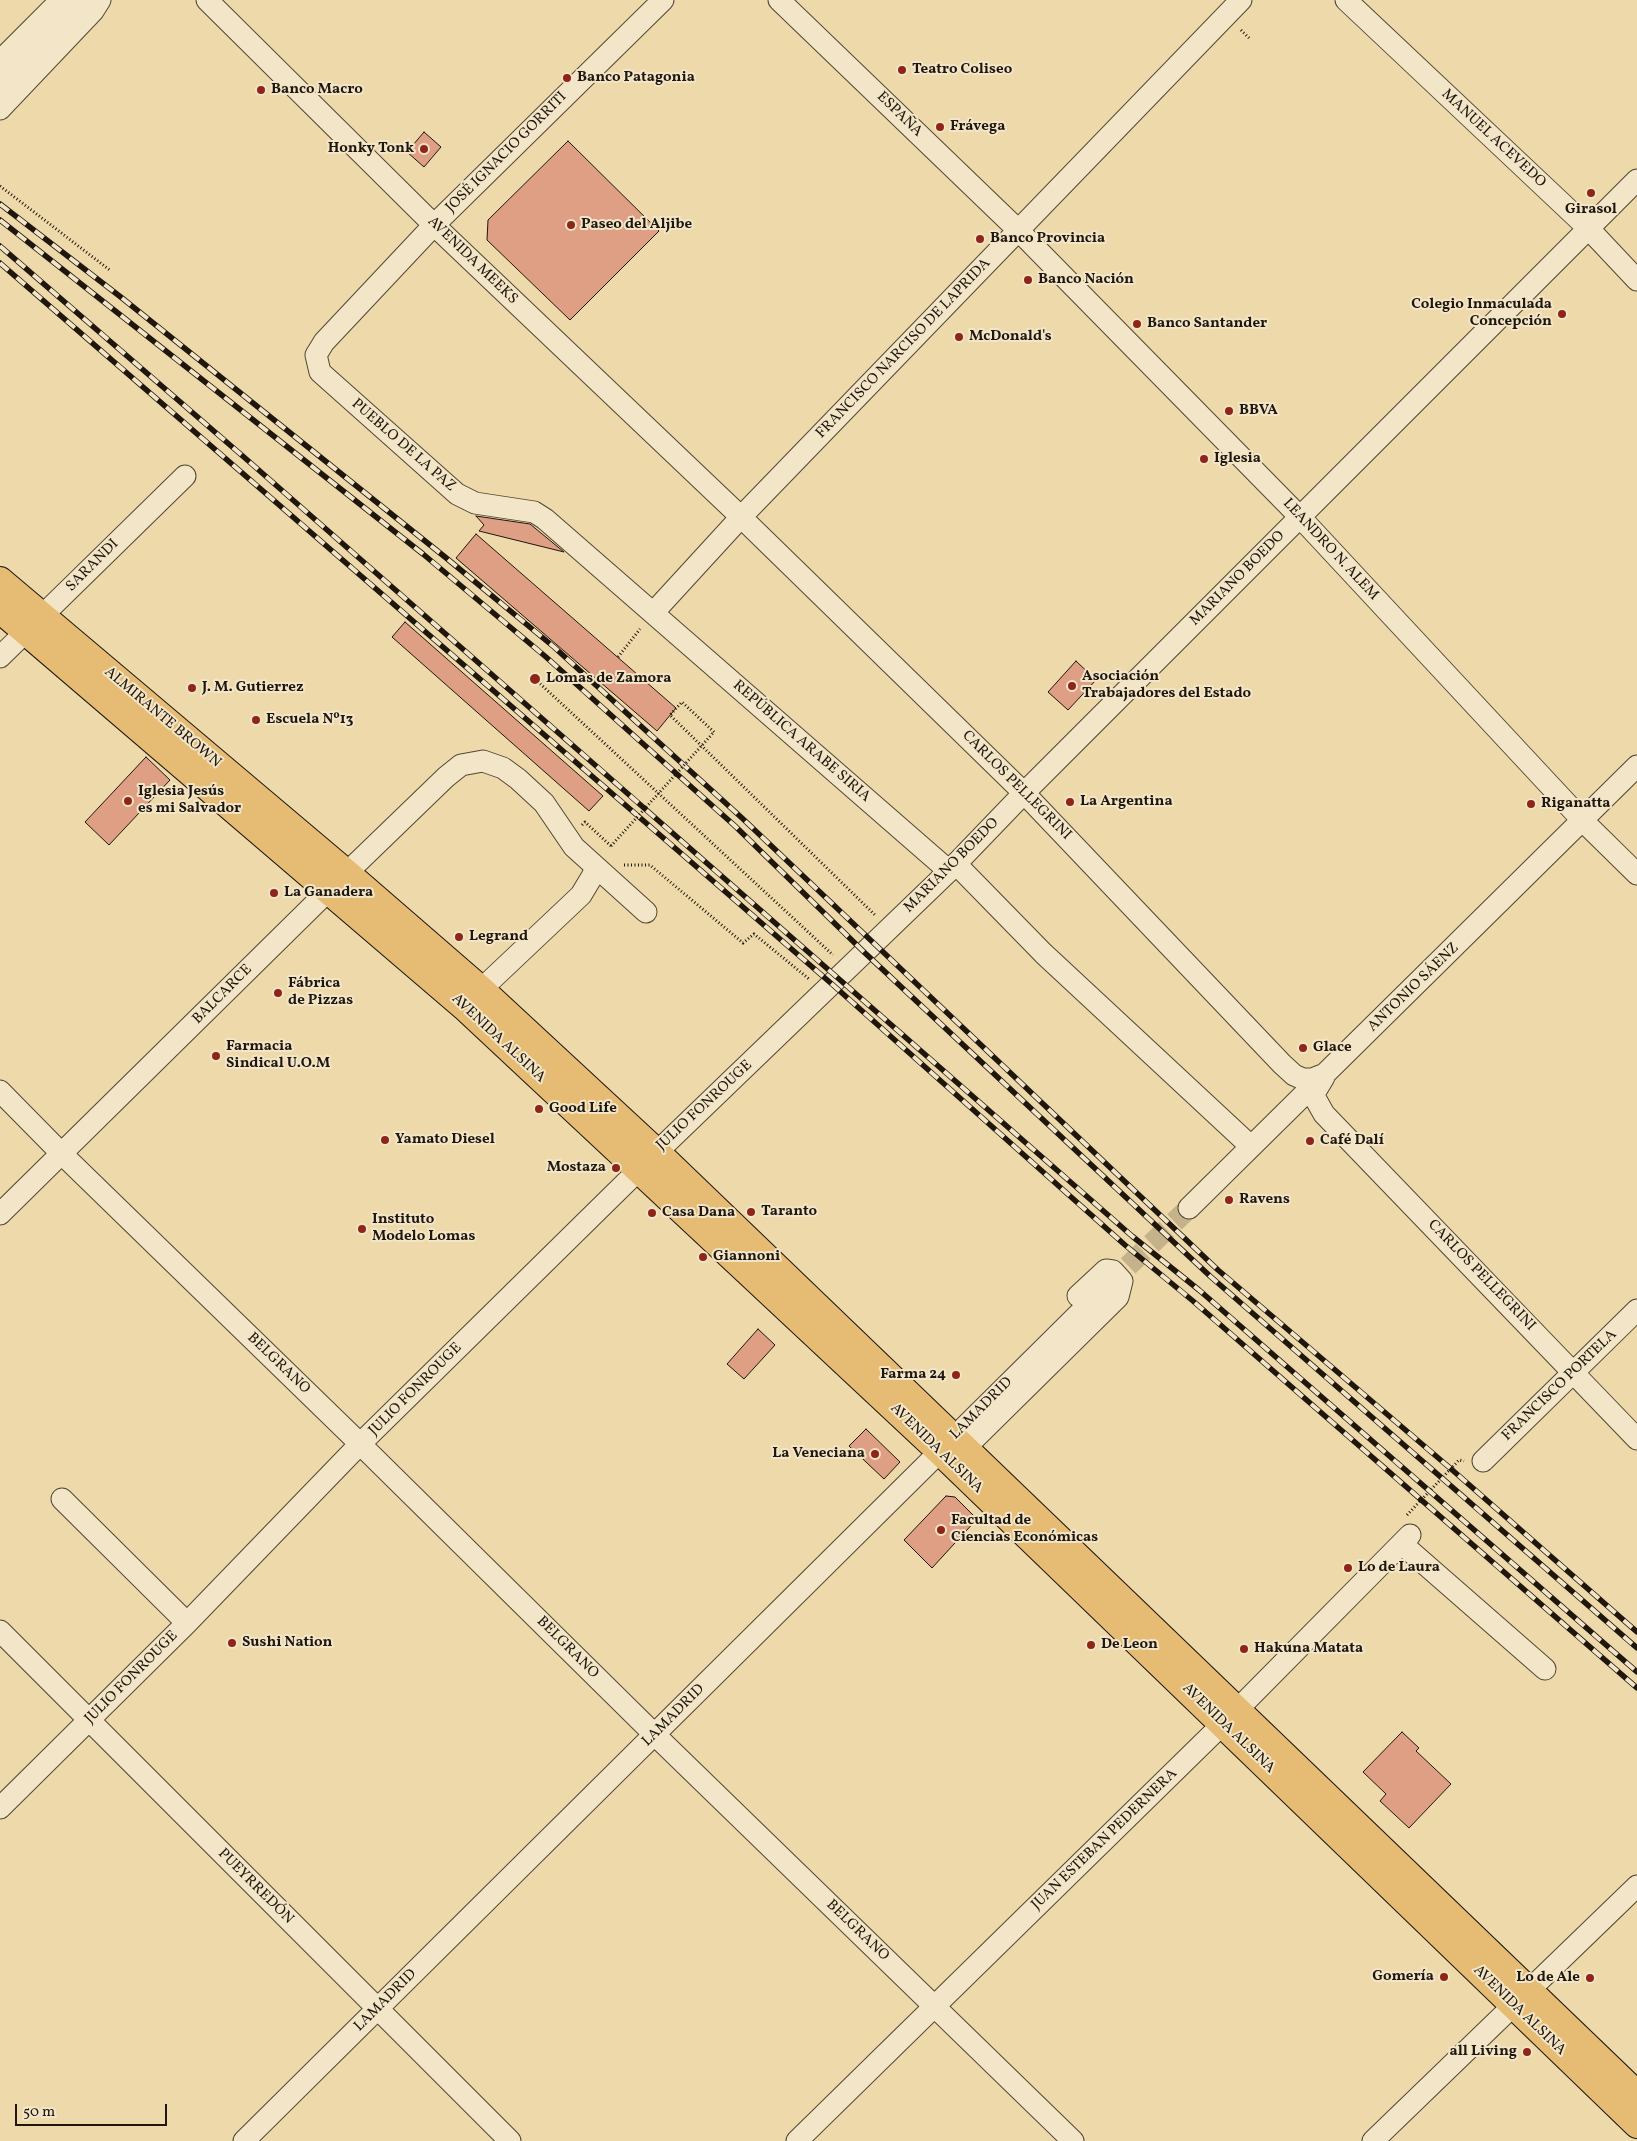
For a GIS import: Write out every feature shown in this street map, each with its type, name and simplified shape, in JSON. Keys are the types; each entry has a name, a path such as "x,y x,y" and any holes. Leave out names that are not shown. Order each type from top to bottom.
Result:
{"main road":[{"name":"ALMIRANTE BROWN","path":"0,580 33,624 338,882"},
{"name":"ALMIRANTE BROWN","path":"0,610 33,624"},
{"name":"AVENIDA ALSINA","path":"338,882 472,998 950,1441 1230,1717 1522,1999 1637,2125"},
{"name":"AVENIDA ALSINA","path":"1522,1999 1637,2094"}],"street":[{"path":"0,61 61,0"},
{"path":"0,84 81,0"},
{"path":"0,109 93,11 100,0"},
{"name":"AVENIDA MEEKS","path":"207,0 434,225 741,517"},
{"name":"JOSÉ IGNACIO GORRITI","path":"316,355 324,342 434,225 663,0"},
{"name":"ESPAÑA","path":"779,0 1018,230"},
{"name":"FRANCISCO NARCISO DE LAPRIDA","path":"653,613 741,517 1241,0"},
{"name":"MANUEL ACEVEDO","path":"1346,0 1588,228 1637,280"},
{"name":"MARIANO BOEDO","path":"837,980 953,868 1024,793 1637,180"},
{"name":"LEANDRO N. ALEM","path":"1018,230 1300,517 1583,821 1637,874"},
{"name":"PUEBLO DE LA PAZ","path":"316,355 320,372 457,494 475,503 534,512 545,519 653,613"},
{"name":"SARANDI","path":"0,657 184,476"},
{"name":"CARLOS PELLEGRINI","path":"741,517 1024,793 1282,1064 1294,1075 1303,1079 1312,1079 1325,1074"},
{"name":"REPÚBLICA ARABE SIRIA","path":"653,613 953,868 1244,1140"},
{"name":"BALCARCE","path":"0,1214 338,882 446,777 461,765 484,761 503,768 531,789 544,803 574,847 646,912"},
{"name":"ANTONIO SÁENZ","path":"1189,1208 1637,766"},
{"path":"472,998 580,894 593,874 595,866"},
{"name":"JULIO FONROUGE","path":"0,1808 186,1623 360,1444 648,1161 837,980"},
{"path":"1282,1064 1287,1084 1286,1096 1281,1106 1179,1204 1176,1215 1184,1222 1194,1220 1291,1124 1310,1113 1324,1114"},
{"path":"1324,1114 1314,1098 1325,1074"},
{"name":"BELGRANO","path":"0,1091 655,1735 1073,2141"},
{"name":"CARLOS PELLEGRINI","path":"1324,1114 1637,1439"},
{"name":"LAMADRID","path":"1106,1270 1113,1272 1122,1281 1118,1297 950,1441 1098,1276 1106,1270"},
{"name":"LAMADRID","path":"244,2141 1103,1290"},
{"name":"FRANCISCO PORTELA","path":"1483,1461 1637,1310"},
{"path":"62,1499 186,1623"},
{"path":"1406,1539 1545,1669"},
{"name":"JUAN ESTEBAN PEDERNERA","path":"797,2141 1230,1717 1406,1539"},
{"name":"PUEYRREDÓN","path":"0,1631 510,2141"},
{"path":"1373,2141 1637,1886"}],"path":[{"path":"0,186 111,271"},
{"path":"618,658 653,613"},
{"path":"535,678 658,793 837,980"},
{"path":"585,822 611,846 658,793 714,732 682,702 670,716 890,929"},
{"path":"618,865 650,865 743,943 754,934 837,980"},
{"path":"1406,1539 1406,1516 1450,1468 1459,1460 1483,1461"}],"building":[{"name":"Honky Tonk","path":"424,132 441,147 424,167 407,152"},
{"name":"Paseo del Aljibe","path":"568,141 659,231 570,320 487,240 488,220"},
{"path":"476,516 530,524 564,552 479,531 484,525"},
{"path":"476,534 676,708 657,731 456,558"},
{"path":"405,622 603,796 589,811 392,637"},
{"name":"Asociación Trabajadores del Estado","path":"1076,661 1096,680 1068,710 1048,692"},
{"name":"Iglesia Jesús es mi Salvador","path":"146,757 170,780 109,845 85,822"},
{"path":"758,1329 775,1345 744,1379 727,1364"},
{"name":"La Veneciana","path":"866,1429 900,1462 884,1479 849,1446"},
{"name":"Facultad de Ciencias Económicas","path":"946,1496 955,1497 977,1519 932,1568 904,1540"},
{"path":"1402,1732 1419,1748 1416,1751 1451,1784 1409,1828 1380,1801 1386,1794 1363,1772"}],"tunnel":[{"path":"1105,1288 1189,1208"}],"railway":[{"path":"0,204 122,298 445,557 554,647 742,818 1218,1270 1450,1468 1637,1632"},
{"path":"0,220 423,554 546,657 735,826 865,953 1211,1277 1637,1648"},
{"path":"0,246 245,458 1132,1236 1199,1290 1637,1672"},
{"path":"0,263 833,985 1125,1245 1193,1301 1637,1688"}],"place":[{"name":"Teatro Coliseo","path":"902,70"},
{"name":"Banco Patagonia","path":"567,78"},
{"name":"Banco Macro","path":"261,90"},
{"name":"Frávega","path":"940,127"},
{"name":"Honky Tonk","path":"424,149"},
{"name":"Girasol","path":"1591,193"},
{"name":"Paseo del Aljibe","path":"571,225"},
{"name":"Banco Provincia","path":"980,239"},
{"name":"Banco Nación","path":"1028,280"},
{"name":"Colegio Inmaculada Concepción","path":"1562,314"},
{"name":"Banco Santander","path":"1137,324"},
{"name":"McDonald's","path":"959,337"},
{"name":"BBVA","path":"1229,411"},
{"name":"Iglesia","path":"1204,459"},
{"name":"Lomas de Zamora","path":"535,679"},
{"name":"Asociación Trabajadores del Estado","path":"1072,686"},
{"name":"J. M. Gutierrez","path":"192,688"},
{"name":"Escuela Nº13","path":"256,720"},
{"name":"Iglesia Jesús es mi Salvador","path":"128,801"},
{"name":"La Argentina","path":"1070,802"},
{"name":"Riganatta","path":"1531,804"},
{"name":"La Ganadera","path":"274,893"},
{"name":"Legrand","path":"459,937"},
{"name":"Fábrica de Pizzas","path":"278,993"},
{"name":"Glace","path":"1303,1048"},
{"name":"Farmacia Sindical U.O.M","path":"216,1056"},
{"name":"Good Life","path":"539,1109"},
{"name":"Yamato Diesel","path":"385,1140"},
{"name":"Café Dalí","path":"1310,1141"},
{"name":"Mostaza","path":"616,1168"},
{"name":"Ravens","path":"1229,1200"},
{"name":"Taranto","path":"751,1212"},
{"name":"Casa Dana","path":"652,1213"},
{"name":"Instituto Modelo Lomas","path":"362,1229"},
{"name":"Giannoni","path":"703,1257"},
{"name":"Farma 24","path":"956,1375"},
{"name":"La Veneciana","path":"875,1454"},
{"name":"Facultad de Ciencias Económicas","path":"941,1530"},
{"name":"Lo de Laura","path":"1348,1568"},
{"name":"Sushi Nation","path":"232,1643"},
{"name":"De Leon","path":"1091,1645"},
{"name":"Hakuna Matata","path":"1244,1649"},
{"name":"Gomería","path":"1444,1977"},
{"name":"Lo de Ale","path":"1590,1978"},
{"name":"all Living","path":"1527,2052"}]}
